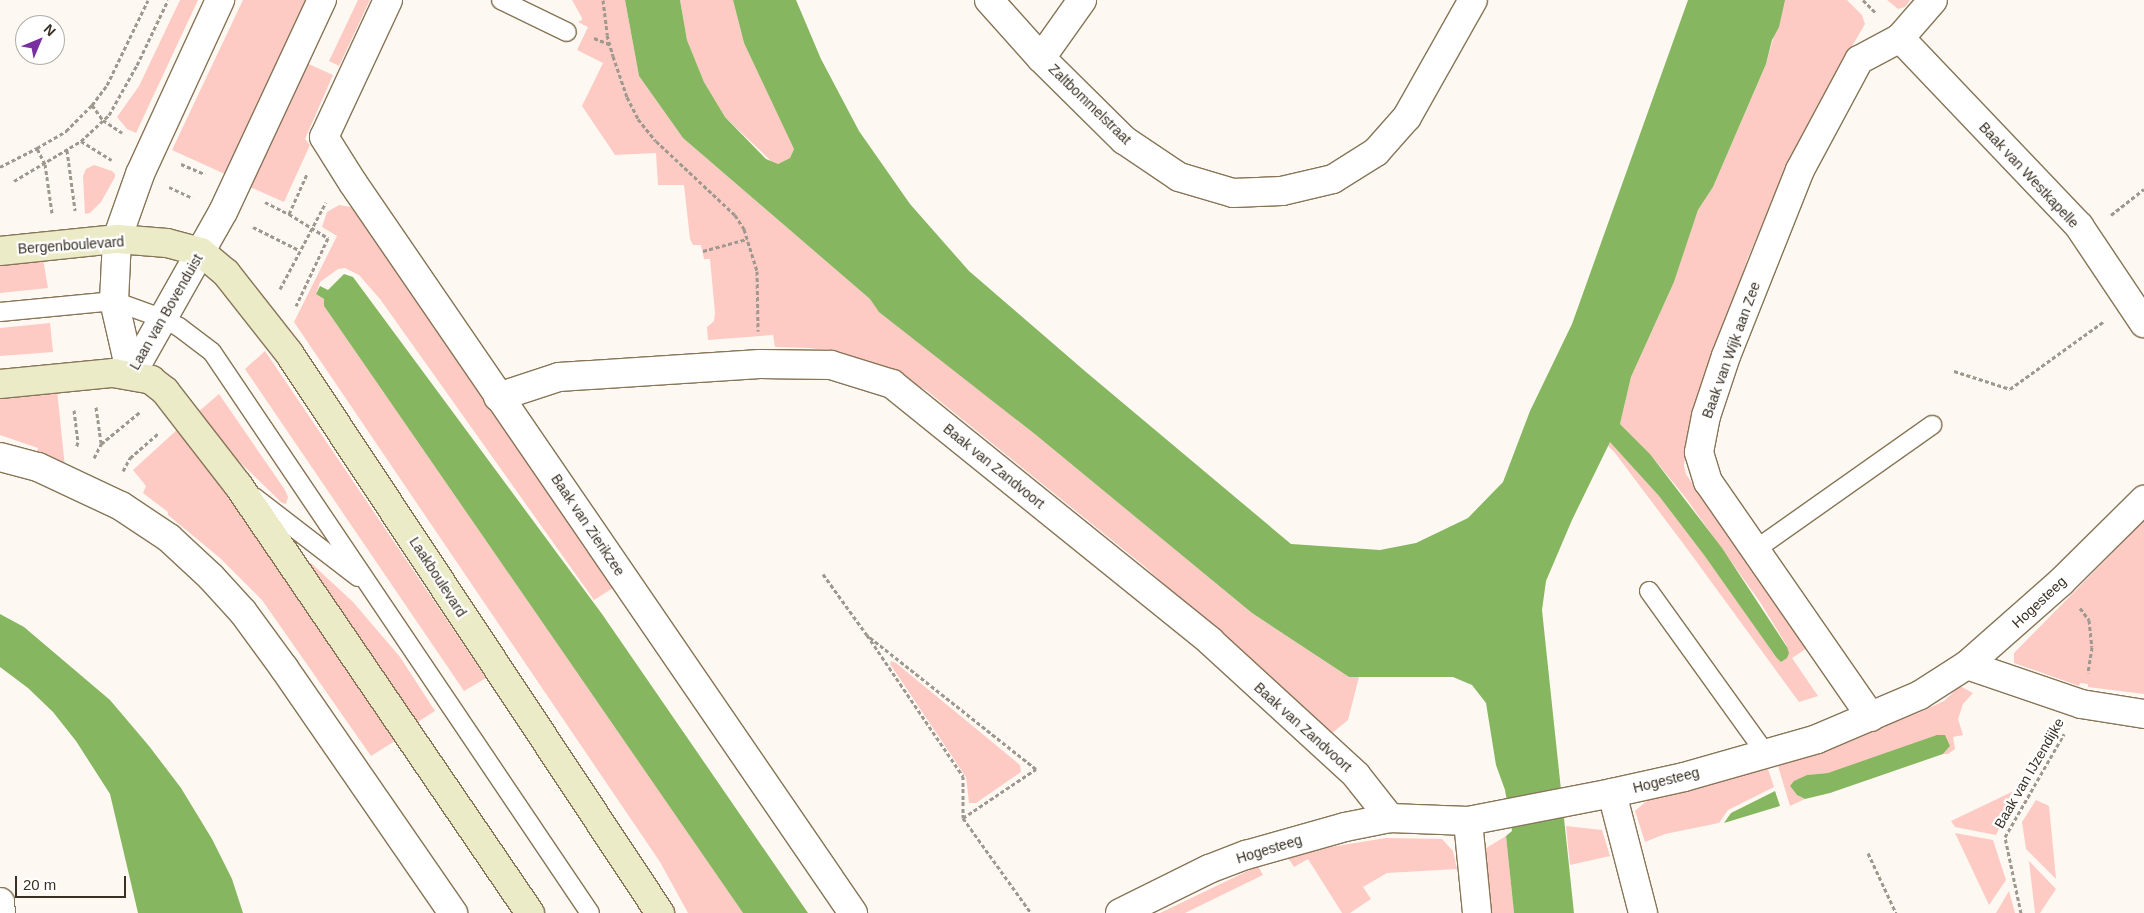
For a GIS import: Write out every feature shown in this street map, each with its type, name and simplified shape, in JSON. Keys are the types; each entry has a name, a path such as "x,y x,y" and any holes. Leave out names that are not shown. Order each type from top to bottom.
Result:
{"main road":[{"name":"Bergenboulevard","path":"0,251 116,239 167,243 201,252"},
{"name":"Laakboulevard","path":"201,252 226,273 289,353 660,913"},
{"path":"0,384 93,374 131,375 151,380 165,391 238,485 530,913"}],"street":[{"name":"Laan van Bovenduist","path":"131,375 114,301 116,239 140,174 220,0"},
{"name":"Laan van Bovenduist","path":"131,375 172,323 201,252 223,212 322,0"},
{"name":"Baak van Zierikzee","path":"388,0 324,137 498,397 522,427 853,913"},
{"name":"Zaltbommelstraat","path":"989,0 1041,58 1124,140 1178,177 1233,193 1282,191 1333,179 1376,152 1407,118 1472,0"},
{"path":"1041,58 1082,0"},
{"path":"1900,38 1933,0"},
{"name":"Baak van Westkapelle","path":"1900,38 2085,236 2137,313"},
{"name":"Baak van Wijk aan Zee","path":"1870,718 1708,482 1699,452 1706,416 1726,356 1800,170 1859,60 1900,38"},
{"name":"Baak van Zandvoort","path":"498,397 559,377 760,364 831,365 892,384 1210,642 1356,775 1390,818"},
{"path":"0,457 38,467 121,506 169,538 211,577 244,612 453,913"},
{"name":"Hogesteeg","path":"1120,913 1209,868 1246,855 1345,827 1390,818 1468,820 1612,793 1766,754 1817,739 1870,718 1920,695 1967,664 2061,582 2144,500"},
{"path":"1967,664 2081,704 2144,714"},
{"path":"1612,793 1643,913"},
{"path":"1468,820 1477,913"},
{"path":"0,902 1,913"}],"lane":[{"path":"501,0 567,32"},
{"path":"0,312 114,301 172,323 212,352 590,913"},
{"path":"1755,550 1932,425"},
{"path":"238,485 369,586"},
{"path":"1649,591 1766,754"}],"path":[{"path":"92,105 106,85 148,0"},
{"path":"14,182 81,141 109,114 168,0"},
{"path":"604,0 608,35 613,56 627,97 638,119 664,150 735,215 744,229 756,271 760,364"},
{"path":"81,141 140,174 223,212 299,250"},
{"path":"0,167 37,148"},
{"path":"2085,236 2144,188"},
{"path":"703,251 747,239"},
{"path":"1954,371 2010,388 2137,313"},
{"path":"823,574 962,776 964,818 1031,913"},
{"name":"Baak van IJzendijke","path":"2021,913 2004,838 2081,704 2091,661 2089,620 2061,582"},
{"path":"867,636 1036,769 964,818"},
{"path":"1868,853 1896,913"}],"shaded area":[{"path":"180,0 198,0 136,133 127,129 117,117 139,86"},
{"path":"243,0 309,0 227,175 172,150"},
{"path":"358,0 370,0 339,66 329,61"},
{"path":"572,0 625,0 639,76 683,138 870,299 880,312 1036,435 1252,613 1349,677 1359,677 1348,720 1331,734 1144,566 926,390 876,364 841,353 810,348 775,347 773,335 708,340 707,327 714,321 715,313 710,259 704,259 701,245 693,245 690,239 684,185 658,185 656,153 615,155 582,106 603,63 577,50 588,27 578,22 582,18"},
{"path":"625,0 680,0 687,40 704,82 725,117 766,159 778,164 790,158 794,149 744,43 733,0 796,0 821,59 859,131 910,204 969,271 1291,544 1380,550 1416,543 1468,518 1503,482 1530,411 1572,324 1688,0 1785,0 1779,27 1772,40 1766,64 1713,187 1698,210 1674,282 1631,377 1620,424 1650,454 1722,548 1787,647 1789,653 1787,658 1781,662 1776,657 1704,555 1659,496 1610,442 1572,520 1546,581 1542,610 1574,913 1514,913 1506,836 1512,831 1505,790 1496,765 1486,703 1472,685 1453,677 1349,677 1252,613 1036,435 879,312 870,299 683,138 639,76"},
{"path":"680,0 733,0 744,43 794,149 790,158 778,164 772,162 725,117 704,82 687,40"},
{"path":"1784,0 1847,0 1862,15 1865,24 1823,96 1786,170 1747,260 1686,450 1684,466 1686,474 1698,492 1807,648 1792,658 1818,696 1799,702 1685,546 1608,446 1610,441 1659,496 1704,555 1776,657 1787,646 1760,602 1685,497 1650,454 1620,424 1631,377 1674,282 1698,210 1713,187 1766,64"},
{"path":"1887,0 1910,0 1905,7 1898,9"},
{"path":"302,61 333,75 305,139 310,145 284,202 250,187"},
{"path":"94,165 112,171 115,177 101,202 90,213 85,214 83,176 86,169"},
{"path":"339,205 351,207 363,222 613,588 594,600 380,299 359,275 345,268 338,269 320,282 316,294 324,299 324,306 743,913 688,913 660,862 294,322 337,236 322,227 327,212"},
{"path":"43,259 48,288 0,293 0,263"},
{"path":"344,274 353,277 602,614 808,913 743,913 324,306 324,299 316,294 320,286 328,290"},
{"path":"50,323 53,352 0,356 0,328"},
{"path":"265,351 486,678 464,691 245,369"},
{"path":"57,390 65,467 35,459 38,448 0,435 0,395"},
{"path":"219,394 285,490 288,497 286,504 282,503 216,439 198,412"},
{"path":"179,428 398,739 371,756 262,600 220,558 168,515 168,512 143,493 146,486 133,470"},
{"path":"2144,521 2144,694 2088,687 2088,684 2080,683 2079,686 2014,663 2014,653"},
{"path":"311,563 353,602 400,657 435,711 413,725 305,567"},
{"path":"0,614 24,627 110,700 149,746 181,788 212,839 232,879 243,913 138,913 110,794 76,741 53,712 28,688 0,667"},
{"path":"891,661 896,663 1020,765 1021,772 976,803 969,803 966,777 890,664"},
{"path":"1960,686 1973,693 1963,704 1958,719 1963,735 1953,737 1955,749 1948,754 1943,754 1950,746 1828,773 1807,775 1790,786 1797,795 1805,799 1790,806 1778,766 1918,713 1944,701"},
{"path":"1937,735 1945,735 1950,746 1943,754 1830,793 1805,799 1797,795 1790,786 1794,781 1807,775 1828,773"},
{"path":"1768,769 1774,787 1728,810 1719,823 1665,834 1645,842 1635,811 1649,799"},
{"path":"2018,789 1996,835 1955,827 1951,821"},
{"path":"1775,791 1780,806 1724,823 1731,813"},
{"path":"2036,800 2049,806 2056,879 2026,849 2022,822"},
{"path":"1566,826 1602,830 1610,856 1570,865"},
{"path":"1955,833 1993,840 2006,880 1989,905"},
{"path":"1506,836 1514,913 1488,913 1483,850"},
{"path":"1386,838 1442,839 1453,851 1457,869 1387,873 1363,887 1371,899 1350,913 1342,913 1308,859 1294,867 1288,858 1318,849"},
{"path":"2029,861 2056,889 2040,913 2035,913"},
{"path":"1258,866 1263,875 1185,913 1160,913"},
{"path":"2009,891 2015,913 1996,913"}]}
